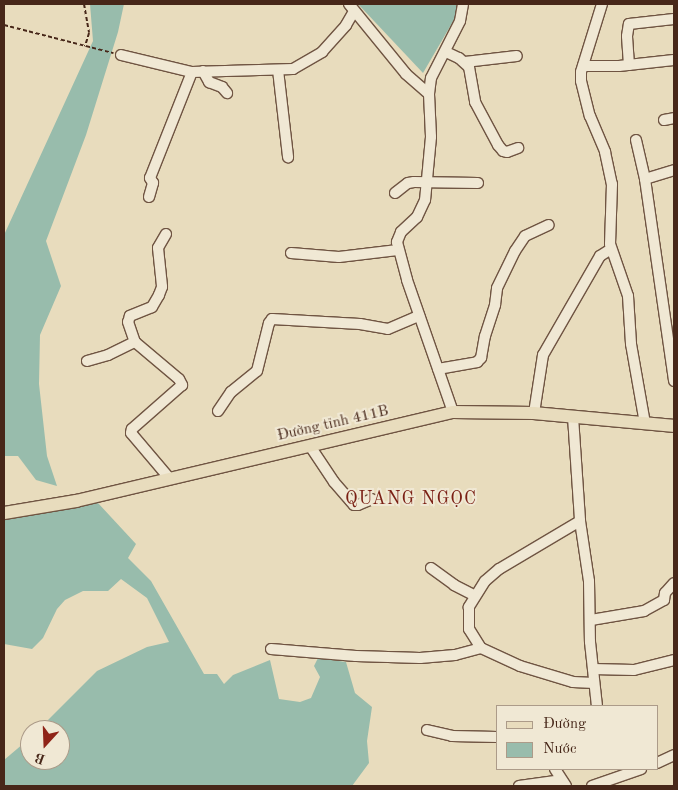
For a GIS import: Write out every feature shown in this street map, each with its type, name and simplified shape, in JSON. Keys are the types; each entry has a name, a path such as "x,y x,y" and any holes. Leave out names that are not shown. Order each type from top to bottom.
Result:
{"main road":[{"name":"Đường tỉnh 411B","path":"4,512 76,501 453,412 534,413 674,426"}],"street":[{"path":"453,412 419,316 398,250 398,242 401,232 417,217 425,200 431,137 429,94 431,78 446,52 460,21 463,4"},
{"path":"602,4 581,76 583,92 590,116 605,152 612,184 611,249 628,296 631,344 645,423"},
{"path":"351,7 406,74 429,94"},
{"path":"121,55 192,72 293,69 322,52 346,25 351,7"},
{"path":"629,65 627,36 629,24 674,19"},
{"path":"446,52 465,62 469,67 476,102 503,152 518,148"},
{"path":"465,62 517,56"},
{"path":"584,66 629,65 674,60"},
{"path":"278,70 288,157"},
{"path":"203,71 206,79 224,89 226,93"},
{"path":"149,197 153,183 150,178 192,72"},
{"path":"636,140 645,179 674,381"},
{"path":"645,179 674,170"},
{"path":"395,193 408,183 428,180 478,183"},
{"path":"438,369 477,362 481,358 485,336 495,305 497,288 515,251 526,236 549,225"},
{"path":"166,234 158,248 162,287 159,295 152,307 128,319 136,342 179,378 182,385 132,429 131,433 170,479"},
{"path":"534,413 543,356 600,256 611,249"},
{"path":"291,253 339,258 398,250"},
{"path":"218,411 231,392 257,371 269,322 272,319 343,322 388,329 419,316"},
{"path":"88,361 108,355 136,342"},
{"path":"573,417 580,521 589,581 593,669 597,705"},
{"path":"310,446 334,482 354,505 358,506 372,499"},
{"path":"580,521 509,565 499,569 485,581 474,595 469,607 468,628 481,648 547,676 573,682 594,683"},
{"path":"432,568 454,585 474,595"},
{"path":"591,620 644,611 664,600 665,593 674,583"},
{"path":"271,649 356,656 420,658 455,656 481,648"},
{"path":"593,669 634,670 674,660"},
{"path":"427,730 452,736 496,737"},
{"path":"658,763 674,755"},
{"path":"519,786 564,783 556,770"},
{"path":"603,781 606,770"},
{"path":"592,786 638,770"}],"path":[{"path":"84,4 89,33 85,46"},
{"path":"4,25 121,55"}],"water":[{"path":"90,4 124,4 118,32 86,135 46,241 61,286 40,335 39,384 47,456 57,486 36,480 18,456 4,456 4,235 93,41"},
{"path":"358,4 456,4 457,6 455,18 423,73"},
{"path":"98,503 136,544 128,558 151,581 204,674 217,674 224,684 233,675 270,660 279,699 300,702 311,698 320,677 314,666 318,658 346,662 355,693 372,707 367,741 369,763 352,786 4,786 4,760 20,746 20,770 70,770 70,720 48,720 97,671 147,647 169,642 147,598 121,579 108,591 83,591 65,600 57,609 43,638 32,649 4,644 4,518"}],"district":[{"name":"QUANG NGỌC","path":"411,499"}]}
